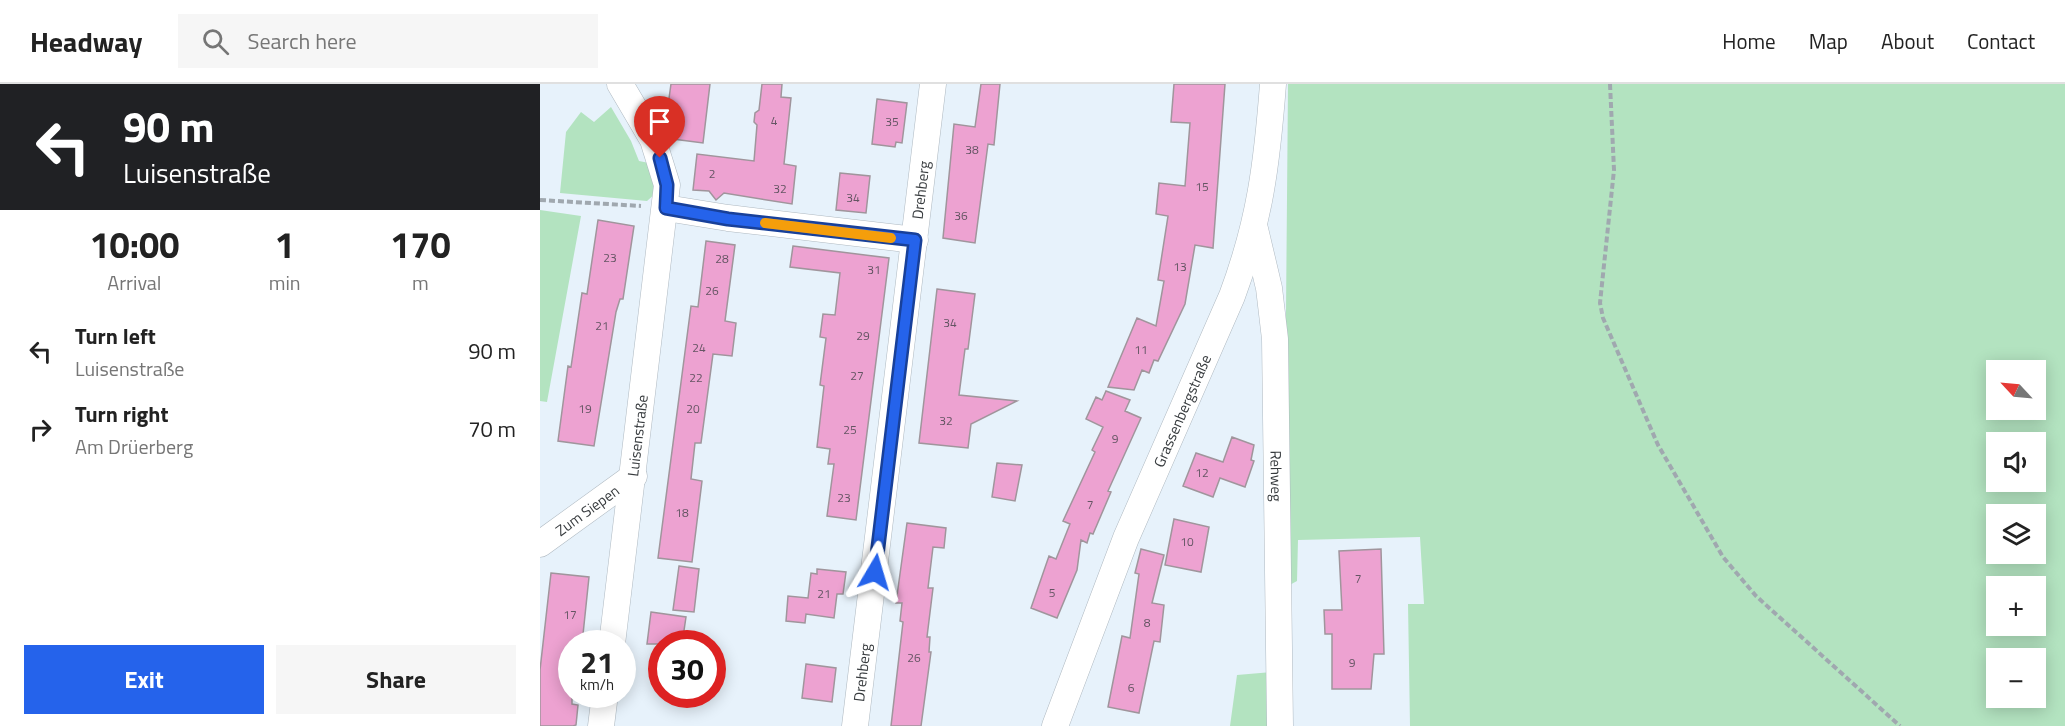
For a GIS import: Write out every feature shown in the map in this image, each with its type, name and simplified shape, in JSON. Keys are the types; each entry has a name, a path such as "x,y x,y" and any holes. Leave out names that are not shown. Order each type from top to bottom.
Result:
{"street":[{"name":"Luisenstraße","path":"614,630 665,218 667,185 660,158 643,120 621,84"},
{"name":"Drehberg","path":"855,726 933,84"},
{"name":"Grassenbergstraße","path":"1055,726 1126,538 1232,296 1255,229 1263,185 1273,84"},
{"path":"665,218 728,219 915,240"},
{"name":"Rehweg","path":"1255,229 1269,288 1275,339 1280,726"},
{"name":"Zum Siepen","path":"540,544 634,476"},
{"path":"601,726 603,708"}],"path":[{"path":"1610,84 1614,170 1600,303 1603,318 1658,445 1723,557 1756,596 1900,726"},
{"path":"540,200 665,218"}],"green space":[{"path":"1288,84 2065,84 2065,726 1410,726 1408,604 1424,604 1420,537 1298,540 1297,581 1286,587 1284,540"},
{"path":"611,107 631,141 639,161 649,163 656,193 647,201 560,193 566,132 581,112 594,122"},
{"path":"540,210 581,216 547,402 540,401"},
{"path":"1273,672 1274,726 1230,726 1237,675"}],"building":[{"path":"671,84 710,84 703,143 673,139 675,114 667,113"},
{"path":"762,84 782,84 781,97 791,98 784,164 796,166 792,204 724,193 716,200 709,191 693,190 697,154 754,161 757,125 754,122 755,113 759,110"},
{"path":"981,84 1000,84 994,145 988,144 975,243 943,238 954,124 975,127"},
{"path":"1174,84 1225,84 1213,248 1195,245 1185,304 1158,361 1154,360 1149,373 1142,370 1134,390 1108,387 1137,318 1156,326 1164,281 1158,280 1168,216 1156,214 1159,183 1185,186 1190,123 1171,122"},
{"path":"877,99 907,103 902,143 896,142 895,147 872,144"},
{"path":"840,173 870,176 866,213 836,210"},
{"path":"598,220 634,226 623,299 620,299 616,312 594,446 558,441 568,366 571,367 582,293 587,294"},
{"path":"706,241 735,245 725,321 736,323 732,356 713,354 701,443 695,443 691,479 702,481 692,562 658,558 691,306 698,307"},
{"path":"793,246 889,258 856,520 827,516 834,464 828,464 830,449 817,447 824,386 820,385 826,338 820,337 823,314 835,315 840,273 790,267"},
{"path":"937,289 975,294 959,395 1017,401 971,424 968,448 919,443"},
{"path":"1106,391 1130,400 1125,411 1141,418 1108,491 1111,492 1093,534 1090,533 1087,543 1081,540 1077,570 1057,618 1031,608 1049,556 1056,559 1070,524 1063,521 1095,452 1092,450 1103,427 1086,419 1096,397 1102,400"},
{"path":"1232,437 1254,445 1251,460 1254,461 1245,487 1220,478 1213,497 1183,486 1196,453 1223,462"},
{"path":"997,463 1022,465 1015,501 992,497"},
{"path":"1174,519 1209,527 1201,572 1165,565"},
{"path":"907,523 946,528 944,548 933,547 928,588 933,588 927,637 930,637 929,652 931,652 921,726 891,726 903,622 900,621 902,603 896,603"},
{"path":"1141,549 1164,555 1152,603 1164,605 1160,642 1154,641 1139,713 1108,707 1122,636 1130,638 1139,574 1135,573"},
{"path":"1381,549 1384,654 1374,654 1371,689 1332,689 1332,634 1325,634 1324,610 1342,610 1339,551"},
{"path":"679,566 699,569 694,612 673,610"},
{"path":"817,569 846,572 843,594 837,594 834,618 806,614 805,623 786,621 788,596 808,598 811,573 817,574"},
{"path":"551,573 589,577 583,630 558,630 558,708 578,708 576,725 540,726 540,670"},
{"path":"651,612 686,617 684,630 649,630"},
{"path":"806,664 836,668 832,702 802,698"}],"slow traffic":[{"path":"765,223 891,238"}],"route":[{"path":"660,158 667,185 666,208 728,219 915,240 875,572"}]}
